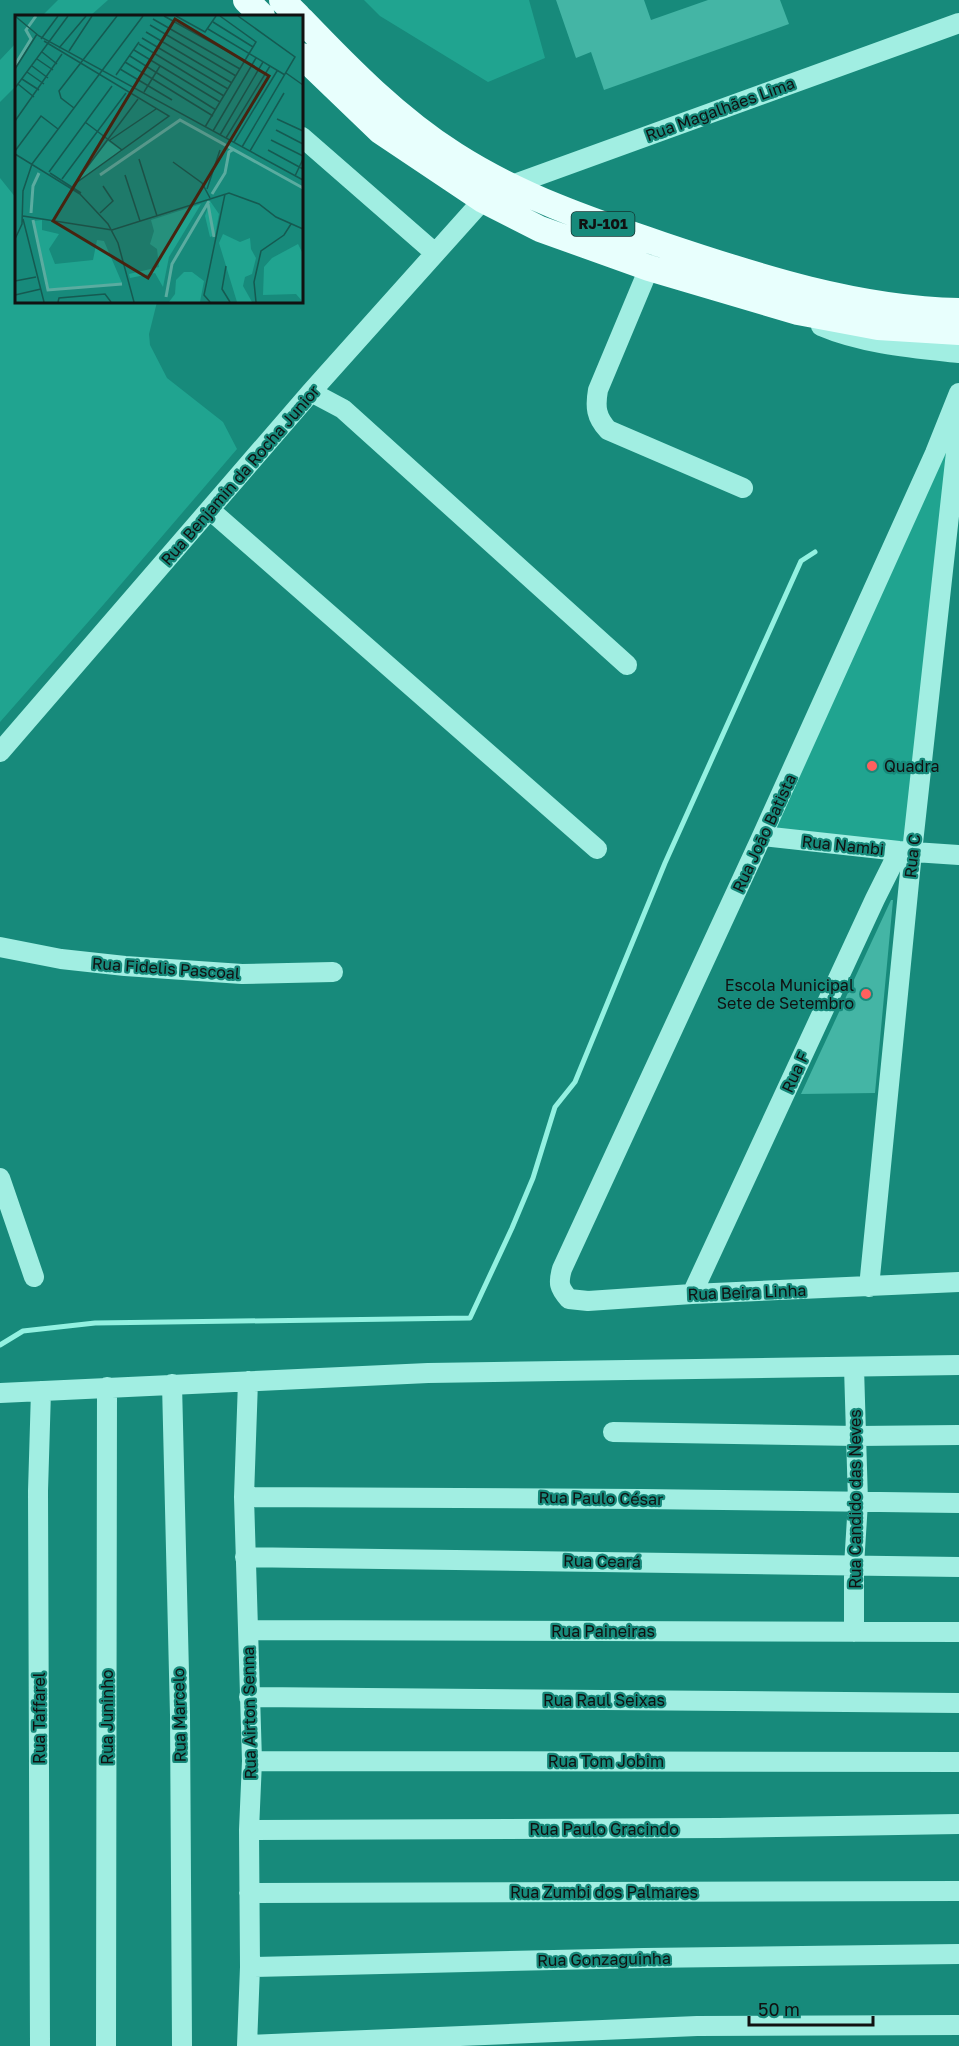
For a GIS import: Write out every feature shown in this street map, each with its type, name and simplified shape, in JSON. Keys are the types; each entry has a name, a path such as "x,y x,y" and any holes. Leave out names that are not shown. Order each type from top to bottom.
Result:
{"main road":[{"path":"246,0 261,15"},
{"path":"282,0 297,15"},
{"name":"RJ-101","path":"303,21 345,66 399,114 455,154 509,186 627,233 742,272 829,294 929,311 959,311"},
{"name":"RJ-101","path":"303,57 380,131 483,201 540,230 649,268 798,312 878,327 959,332"}],"street":[{"name":"Rua Magalhães Lima","path":"483,201 509,186 959,23"},
{"path":"303,138 435,253"},
{"name":"Rua Benjamin da Rocha Junior","path":"0,752 311,392 483,201"},
{"path":"649,268 598,390 595,405 598,419 608,430 743,488"},
{"path":"798,312 814,323 831,330 864,339 918,349 959,353"},
{"path":"332,369 344,409"},
{"path":"311,392 344,409 627,665"},
{"name":"Rua Joāo Batista","path":"562,1269 762,836 935,453 959,393"},
{"name":"Rua C","path":"869,1287 906,851 959,425"},
{"path":"210,510 597,849"},
{"name":"Rua Nambi","path":"762,836 959,855"},
{"name":"Rua F","path":"692,1294 875,899 906,851"},
{"name":"Rua Fidelis Pascoal","path":"0,946 61,959 125,966 242,974 333,972"},
{"path":"0,1178 34,1277"},
{"name":"Rua Beira Linha","path":"562,1269 558,1281 560,1288 569,1299 588,1301 959,1282"},
{"path":"0,1393 439,1372 959,1365"},
{"name":"Rua Candido das Neves","path":"854,1366 858,1502 854,1566 854,1632"},
{"name":"Rua Airton Senna","path":"247,2046 252,1761 244,1497 248,1381"},
{"name":"Rua Marcelo","path":"172,1384 180,1715 182,2046"},
{"name":"Rua Juninho","path":"106,2046 107,1387"},
{"name":"Rua Taffarel","path":"40,2046 38,1491 41,1391"},
{"path":"613,1432 857,1436 959,1435"},
{"name":"Rua Paulo César","path":"244,1497 630,1498 959,1503"},
{"name":"Rua Ceará","path":"245,1557 959,1567"},
{"name":"Rua Paineiras","path":"248,1630 959,1632"},
{"name":"Rua Raul Seixas","path":"249,1697 959,1703"},
{"name":"Rua Tom Jobim","path":"252,1761 959,1762"},
{"name":"Rua Paulo Gracindo","path":"249,1830 707,1828 959,1824"},
{"name":"Rua Zumbi dos Palmares","path":"249,1893 959,1891"},
{"name":"Rua Gonzaguinha","path":"250,1967 959,1954"},
{"path":"247,2046 697,2026 959,2025"}],"green space":[{"path":"58,0 108,0 91,15 43,15"},
{"path":"364,0 529,0 545,58 488,82 380,16"},
{"path":"15,44 15,87 0,102 0,60"},
{"path":"0,178 15,197 15,303 157,303 149,334 150,345 167,378 223,422 237,449 0,722"},
{"path":"959,412 908,847 764,833"}],"building":[{"path":"556,0 644,0 651,20 708,0 780,0 789,24 604,90 591,52 576,58"},
{"name":"Escola Municipal Sete de Setembro","path":"891,900 893,900 875,1093 801,1094"}],"waterway":[{"path":"0,1345 23,1331 95,1323 470,1318 533,1178 555,1107 575,1082 665,863 801,561 815,552"}],"place":[{"name":"Quadra","path":"872,766"},
{"name":"Escola Municipal Sete de Setembro","path":"866,994"}]}
